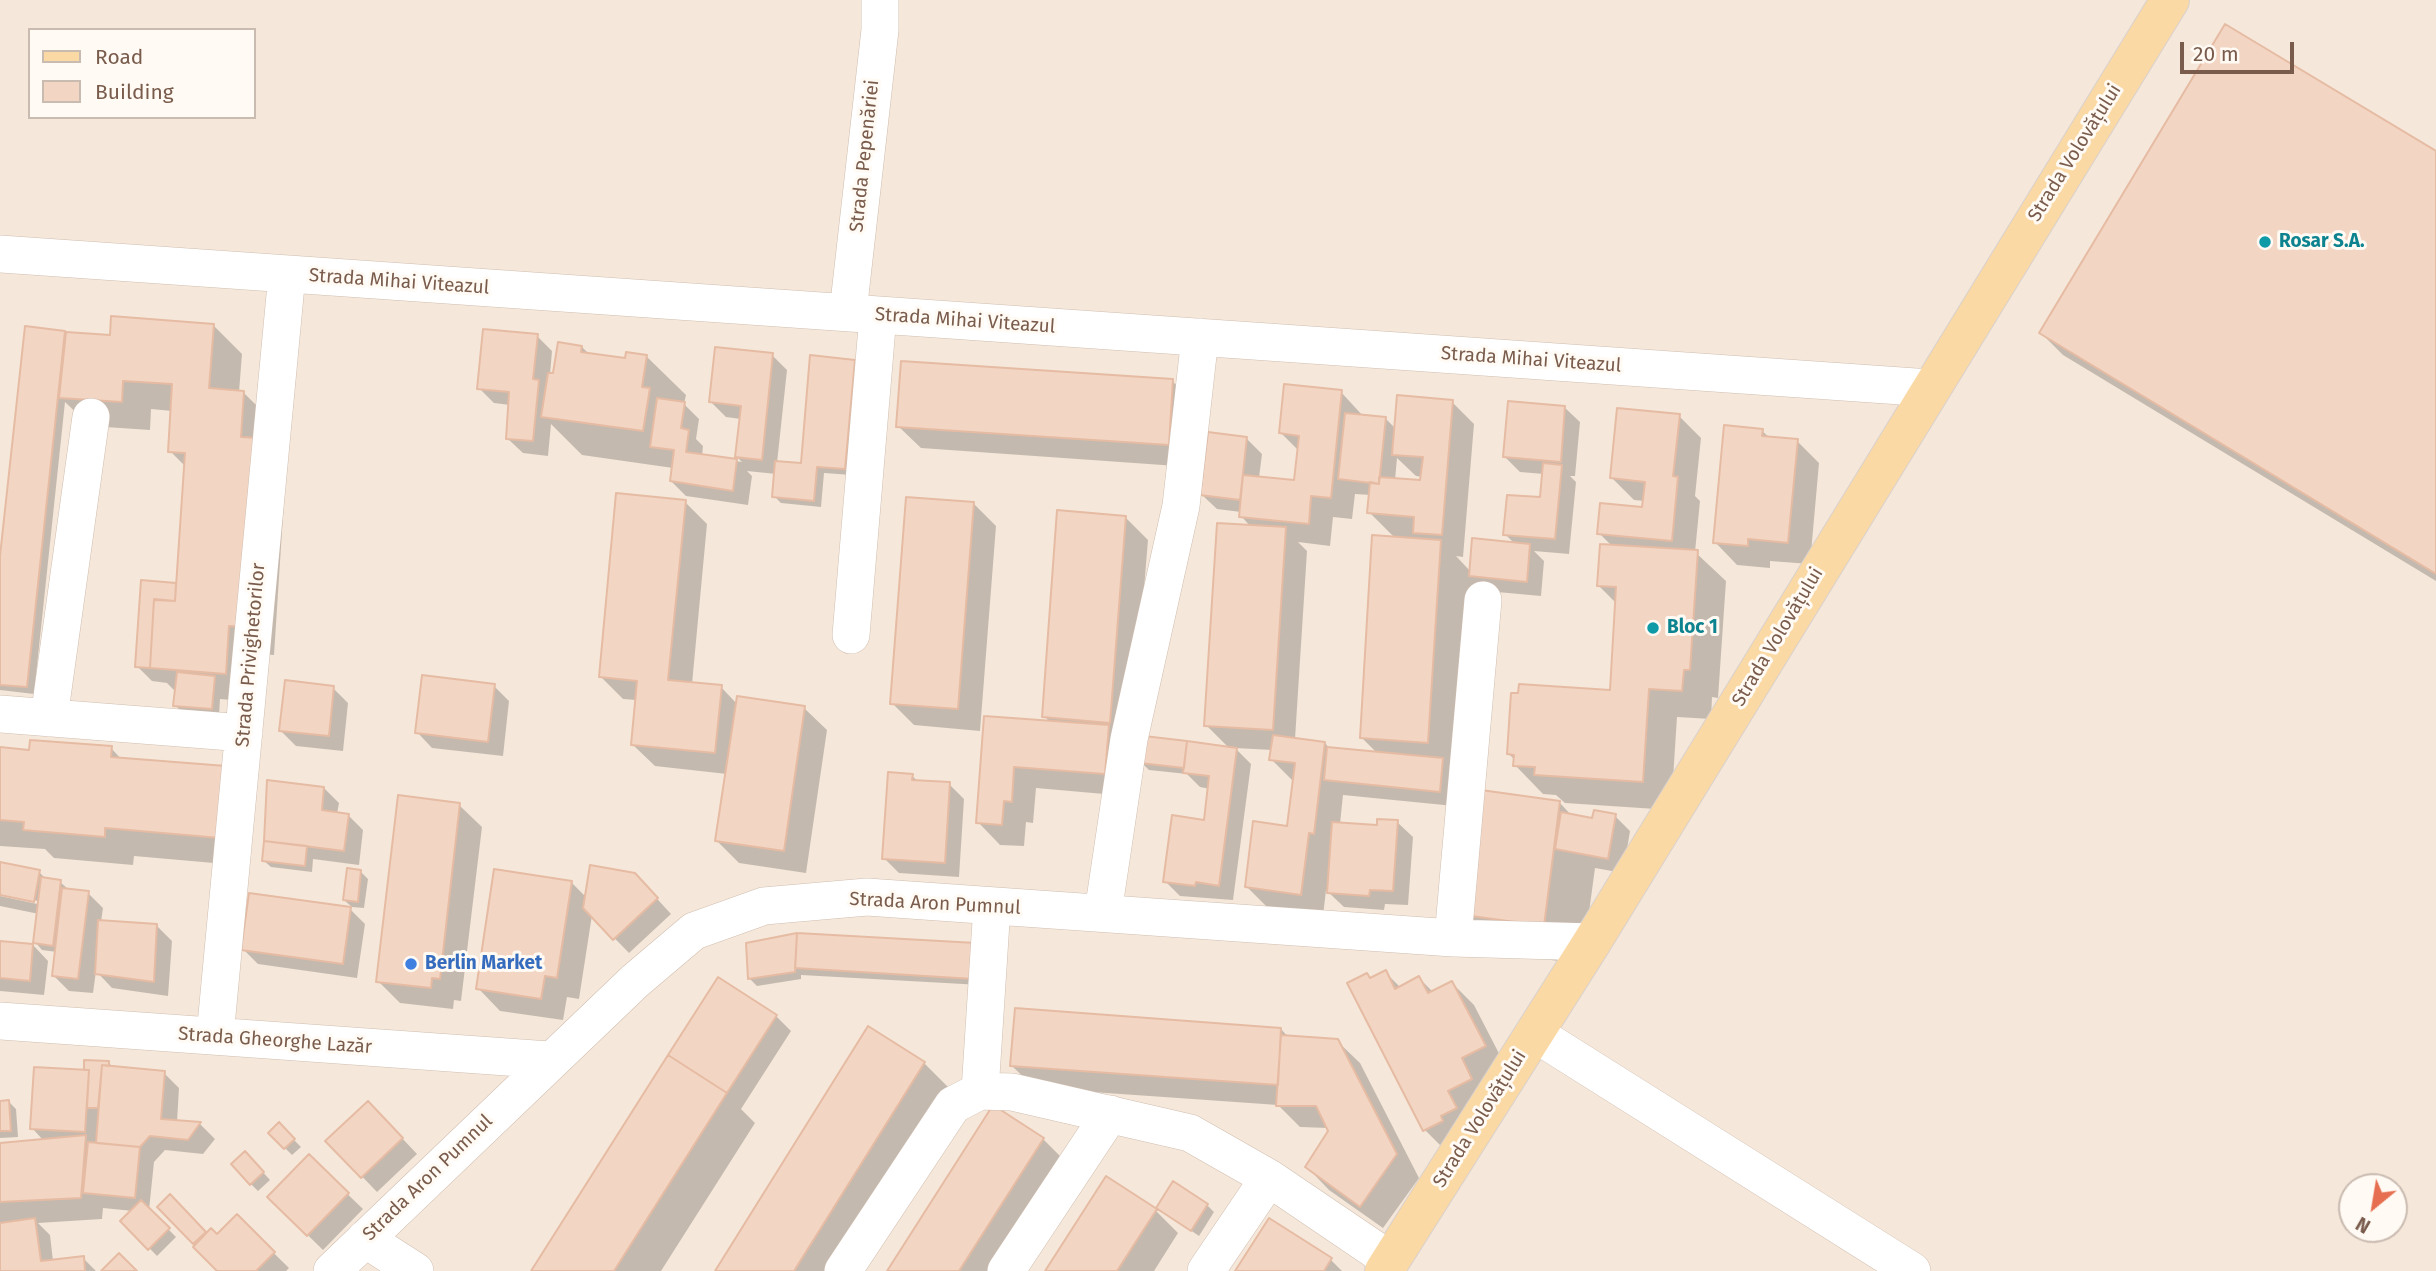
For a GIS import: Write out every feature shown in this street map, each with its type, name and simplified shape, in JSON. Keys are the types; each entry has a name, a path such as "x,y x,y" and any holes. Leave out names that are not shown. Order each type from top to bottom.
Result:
{"main road":[{"name":"Strada Volovățului","path":"1387,1266 1592,942 2170,0"}],"street":[{"name":"Strada Pepenăriei","path":"851,635 863,314 880,0"},
{"name":"Strada Mihai Viteazul","path":"0,254 1930,388"},
{"name":"Strada Privighetorilor","path":"215,1036 287,274"},
{"path":"1103,913 1129,739 1181,506 1200,337"},
{"path":"49,718 91,417"},
{"path":"1453,938 1483,600"},
{"path":"0,715 244,733"},
{"name":"Strada Aron Pumnul","path":"332,1271 549,1060 694,931 764,906 867,897 1453,938 1592,942"},
{"path":"980,1091 992,906"},
{"name":"Strada Gheorghe Lazăr","path":"0,1021 549,1060"},
{"path":"1534,1033 1912,1271"},
{"path":"843,1271 953,1105 980,1091 1012,1092 1190,1133 1269,1178 1387,1266"},
{"path":"1006,1271 1110,1114"},
{"path":"1206,1271 1269,1178"},
{"path":"365,1239 415,1271"}],"shaded area":[{"path":"0,0 2436,0 2436,1271 0,1271"}],"building":[{"name":"Rosar S.A.","path":"2225,24 2436,151 2436,574 2039,333"},
{"path":"111,316 214,324 209,388 244,391 241,437 258,438 246,627 229,626 226,674 150,668 154,599 175,601 185,453 168,452 172,384 123,381 122,402 59,398 66,332 110,335"},
{"path":"25,326 65,331 27,687 0,685 0,556"},
{"path":"483,329 538,334 533,379 539,380 533,441 506,439 509,392 477,389"},
{"path":"558,342 582,346 581,352 625,358 626,352 647,355 642,387 650,388 643,431 541,417 548,373 553,373"},
{"path":"715,347 773,353 762,460 735,457 741,406 709,402"},
{"path":"810,355 855,360 845,469 817,467 814,501 772,497 775,461 801,463"},
{"path":"901,361 1173,379 1169,445 896,427"},
{"path":"1284,384 1342,390 1331,498 1311,496 1309,524 1239,517 1243,475 1294,480 1299,436 1279,433"},
{"path":"1397,395 1453,400 1442,535 1413,533 1414,517 1367,513 1370,482 1379,484 1379,477 1420,480 1423,457 1392,455"},
{"path":"657,398 685,402 681,428 689,430 686,452 737,459 733,491 670,481 674,450 650,447"},
{"path":"1508,401 1565,406 1561,462 1503,457"},
{"path":"1617,408 1680,414 1673,476 1678,477 1672,541 1597,534 1600,503 1642,507 1645,482 1610,478"},
{"path":"1345,413 1386,417 1379,484 1338,479"},
{"path":"1724,425 1763,429 1762,436 1798,439 1788,543 1748,539 1748,546 1713,543"},
{"path":"1208,432 1247,437 1240,500 1200,495"},
{"path":"1543,463 1562,465 1555,539 1503,535 1507,495 1540,497"},
{"path":"616,493 686,500 668,680 722,685 715,753 631,745 637,681 599,677"},
{"path":"906,497 974,502 958,709 890,704"},
{"path":"1057,510 1126,516 1110,723 1042,717"},
{"path":"1217,523 1286,527 1273,730 1204,726"},
{"path":"1372,535 1441,540 1428,743 1360,738"},
{"path":"1472,538 1530,544 1527,582 1469,576"},
{"name":"Bloc 1","path":"1600,544 1698,550 1690,670 1684,670 1682,691 1649,689 1643,782 1534,775 1535,767 1513,766 1514,755 1507,754 1511,693 1518,693 1519,684 1610,690 1616,587 1597,586"},
{"path":"141,580 176,583 175,601 154,600 150,668 135,667"},
{"path":"177,672 215,676 212,709 173,706"},
{"path":"422,675 495,684 488,742 415,733"},
{"path":"285,680 334,686 329,736 279,731"},
{"path":"737,696 805,706 784,851 715,841"},
{"path":"984,716 1109,725 1105,774 1014,767 1012,802 1004,801 1002,825 976,823"},
{"path":"1273,735 1325,742 1314,834 1309,833 1301,895 1245,887 1253,821 1287,826 1295,763 1269,760"},
{"path":"1144,736 1187,741 1184,768 1140,763"},
{"path":"30,740 112,746 111,757 226,766 220,838 105,828 105,837 23,830 24,822 0,820 0,747 29,750"},
{"path":"1187,741 1237,748 1219,886 1196,882 1195,886 1163,882 1172,815 1204,820 1209,776 1183,773"},
{"path":"1327,747 1443,758 1440,792 1324,780"},
{"path":"888,772 913,774 912,780 950,782 945,863 882,859"},
{"path":"267,780 324,787 322,810 349,814 344,851 264,841"},
{"path":"1481,790 1560,801 1544,926 1464,915"},
{"path":"398,795 460,803 440,979 432,978 431,988 376,982"},
{"path":"1594,810 1616,814 1608,859 1555,849 1561,812 1592,818"},
{"path":"1377,819 1398,820 1393,891 1370,890 1369,896 1327,893 1332,822 1377,825"},
{"path":"264,841 307,846 305,866 262,861"},
{"path":"0,862 40,870 34,902 0,895"},
{"path":"590,865 635,873 658,898 613,940 583,908"},
{"path":"347,868 361,870 358,902 343,900"},
{"path":"494,869 572,881 557,978 545,976 541,999 476,989"},
{"path":"41,877 61,880 53,946 33,943"},
{"path":"62,888 89,891 78,979 52,976"},
{"path":"249,893 351,907 343,964 241,950"},
{"path":"98,920 157,924 154,982 95,974"},
{"path":"797,933 976,943 974,979 795,968"},
{"path":"797,933 795,972 748,979 746,943"},
{"path":"0,941 33,944 30,981 0,978"},
{"path":"1386,970 1395,989 1419,976 1428,993 1452,981 1486,1046 1462,1058 1472,1079 1448,1091 1457,1108 1441,1116 1443,1121 1423,1131 1347,983 1367,973 1370,978"},
{"path":"718,977 777,1015 727,1093 668,1055"},
{"path":"1015,1008 1281,1028 1278,1085 1010,1066"},
{"path":"868,1026 925,1062 794,1271 715,1271"},
{"path":"1281,1035 1338,1039 1397,1154 1360,1207 1305,1167 1328,1131 1316,1106 1276,1106"},
{"path":"668,1055 727,1093 614,1271 531,1271"},
{"path":"84,1060 109,1061 109,1066 102,1065 98,1108 87,1108 89,1070 84,1070"},
{"path":"102,1065 165,1071 161,1119 201,1122 188,1140 150,1136 140,1147 96,1143"},
{"path":"34,1067 89,1070 85,1132 30,1129"},
{"path":"9,1100 11,1131 0,1131 0,1101"},
{"path":"368,1101 403,1138 361,1178 325,1141"},
{"path":"993,1105 1044,1138 959,1271 887,1271"},
{"path":"279,1122 295,1139 284,1149 268,1133"},
{"path":"86,1135 81,1198 0,1202 0,1143"},
{"path":"88,1142 140,1147 135,1198 83,1193"},
{"path":"245,1151 264,1172 250,1185 231,1164"},
{"path":"309,1154 349,1193 307,1236 267,1197"},
{"path":"1106,1176 1157,1209 1117,1271 1045,1271"},
{"path":"1173,1181 1208,1204 1191,1231 1156,1208"},
{"path":"170,1194 206,1232 193,1244 157,1207"},
{"path":"141,1200 170,1228 148,1250 120,1221"},
{"path":"237,1214 275,1252 256,1271 217,1271 193,1247 211,1228 217,1234"},
{"path":"35,1218 41,1261 84,1256 85,1271 0,1271 0,1223"},
{"path":"1269,1218 1332,1258 1324,1271 1235,1271"},
{"path":"119,1253 137,1271 101,1271"}],"place":[{"name":"Rosar S.A.","path":"2265,242"},
{"name":"Bloc 1","path":"1653,628"},
{"name":"Berlin Market","path":"411,964"}]}
